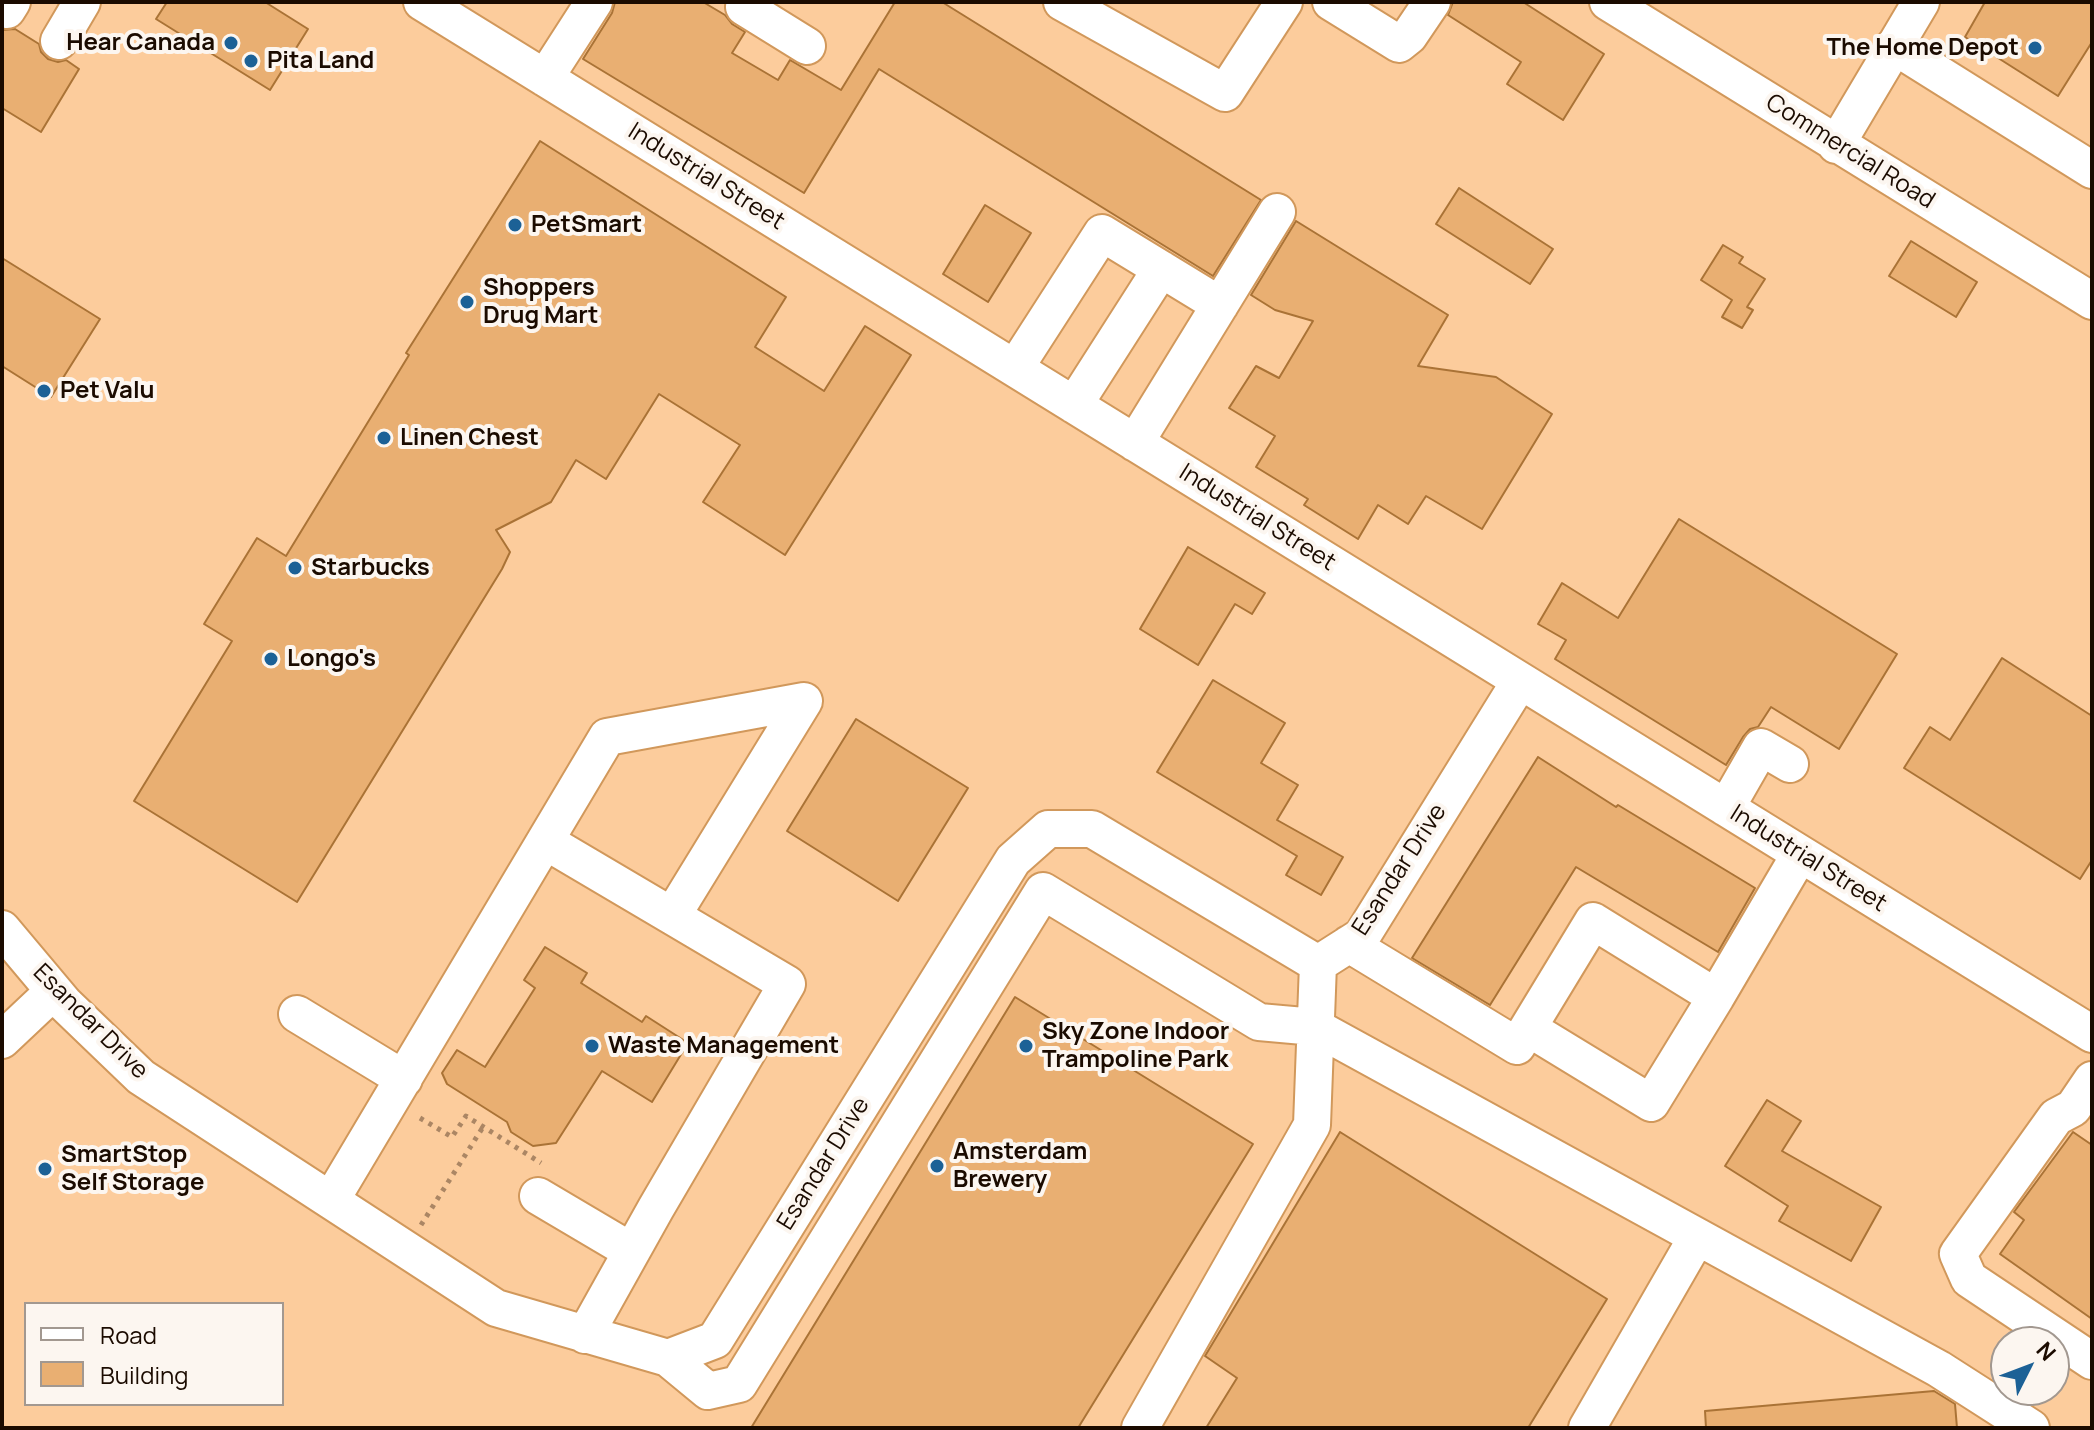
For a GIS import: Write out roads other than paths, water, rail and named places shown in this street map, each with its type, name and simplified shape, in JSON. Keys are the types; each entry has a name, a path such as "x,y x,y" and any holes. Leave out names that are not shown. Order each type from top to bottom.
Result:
{"street":[{"path":"59,41 82,2"},
{"name":"Industrial Street","path":"422,2 2092,1034"},
{"path":"545,78 594,2"},
{"path":"1062,2 1225,93 1284,2"},
{"path":"1331,2 1399,44 1409,36 1432,2"},
{"name":"Commercial Road","path":"1608,2 2092,301"},
{"path":"1836,145 1921,2"},
{"path":"743,4 807,46"},
{"path":"1894,46 2092,170"},
{"path":"1135,443 1277,212"},
{"path":"1015,368 1102,233 1220,305"},
{"path":"1074,405 1161,269"},
{"name":"Esandar Drive","path":"2,929 54,991 141,1077 496,1308 668,1358 715,1340 1013,860 1048,829 1092,829 1318,964 1362,936 1520,681"},
{"path":"331,1200 607,737 804,701 672,916"},
{"path":"1726,808 1761,747 1790,764"},
{"path":"545,841 787,984 585,1335"},
{"path":"1528,1028 1651,1103 1800,854"},
{"path":"668,1358 708,1391 739,1384 1043,891 1259,1022 1315,1027 1939,1369 2031,1428"},
{"path":"1349,944 1517,1046 1593,921 1716,997"},
{"path":"1140,1428 1312,1125 1318,964"},
{"path":"2,1040 54,991"},
{"path":"297,1014 404,1079"},
{"path":"2086,1103 2056,1117 1958,1254 1969,1279 2092,1361"},
{"path":"543,1181 631,1251"},
{"path":"1587,1428 1697,1237"}],"place":[{"name":"Hear Canada","path":"231,43"},
{"name":"The Home Depot","path":"2035,48"},
{"name":"Pita Land","path":"251,61"},
{"name":"PetSmart","path":"515,225"},
{"name":"Shoppers Drug Mart","path":"467,302"},
{"name":"Pet Valu","path":"44,391"},
{"name":"Linen Chest","path":"384,438"},
{"name":"Starbucks","path":"295,568"},
{"name":"Longo's","path":"271,659"},
{"name":"Waste Management","path":"592,1046"},
{"name":"Sky Zone Indoor Trampoline Park","path":"1026,1046"},
{"name":"Amsterdam Brewery","path":"937,1166"},
{"name":"SmartStop Self Storage","path":"45,1169"}]}
